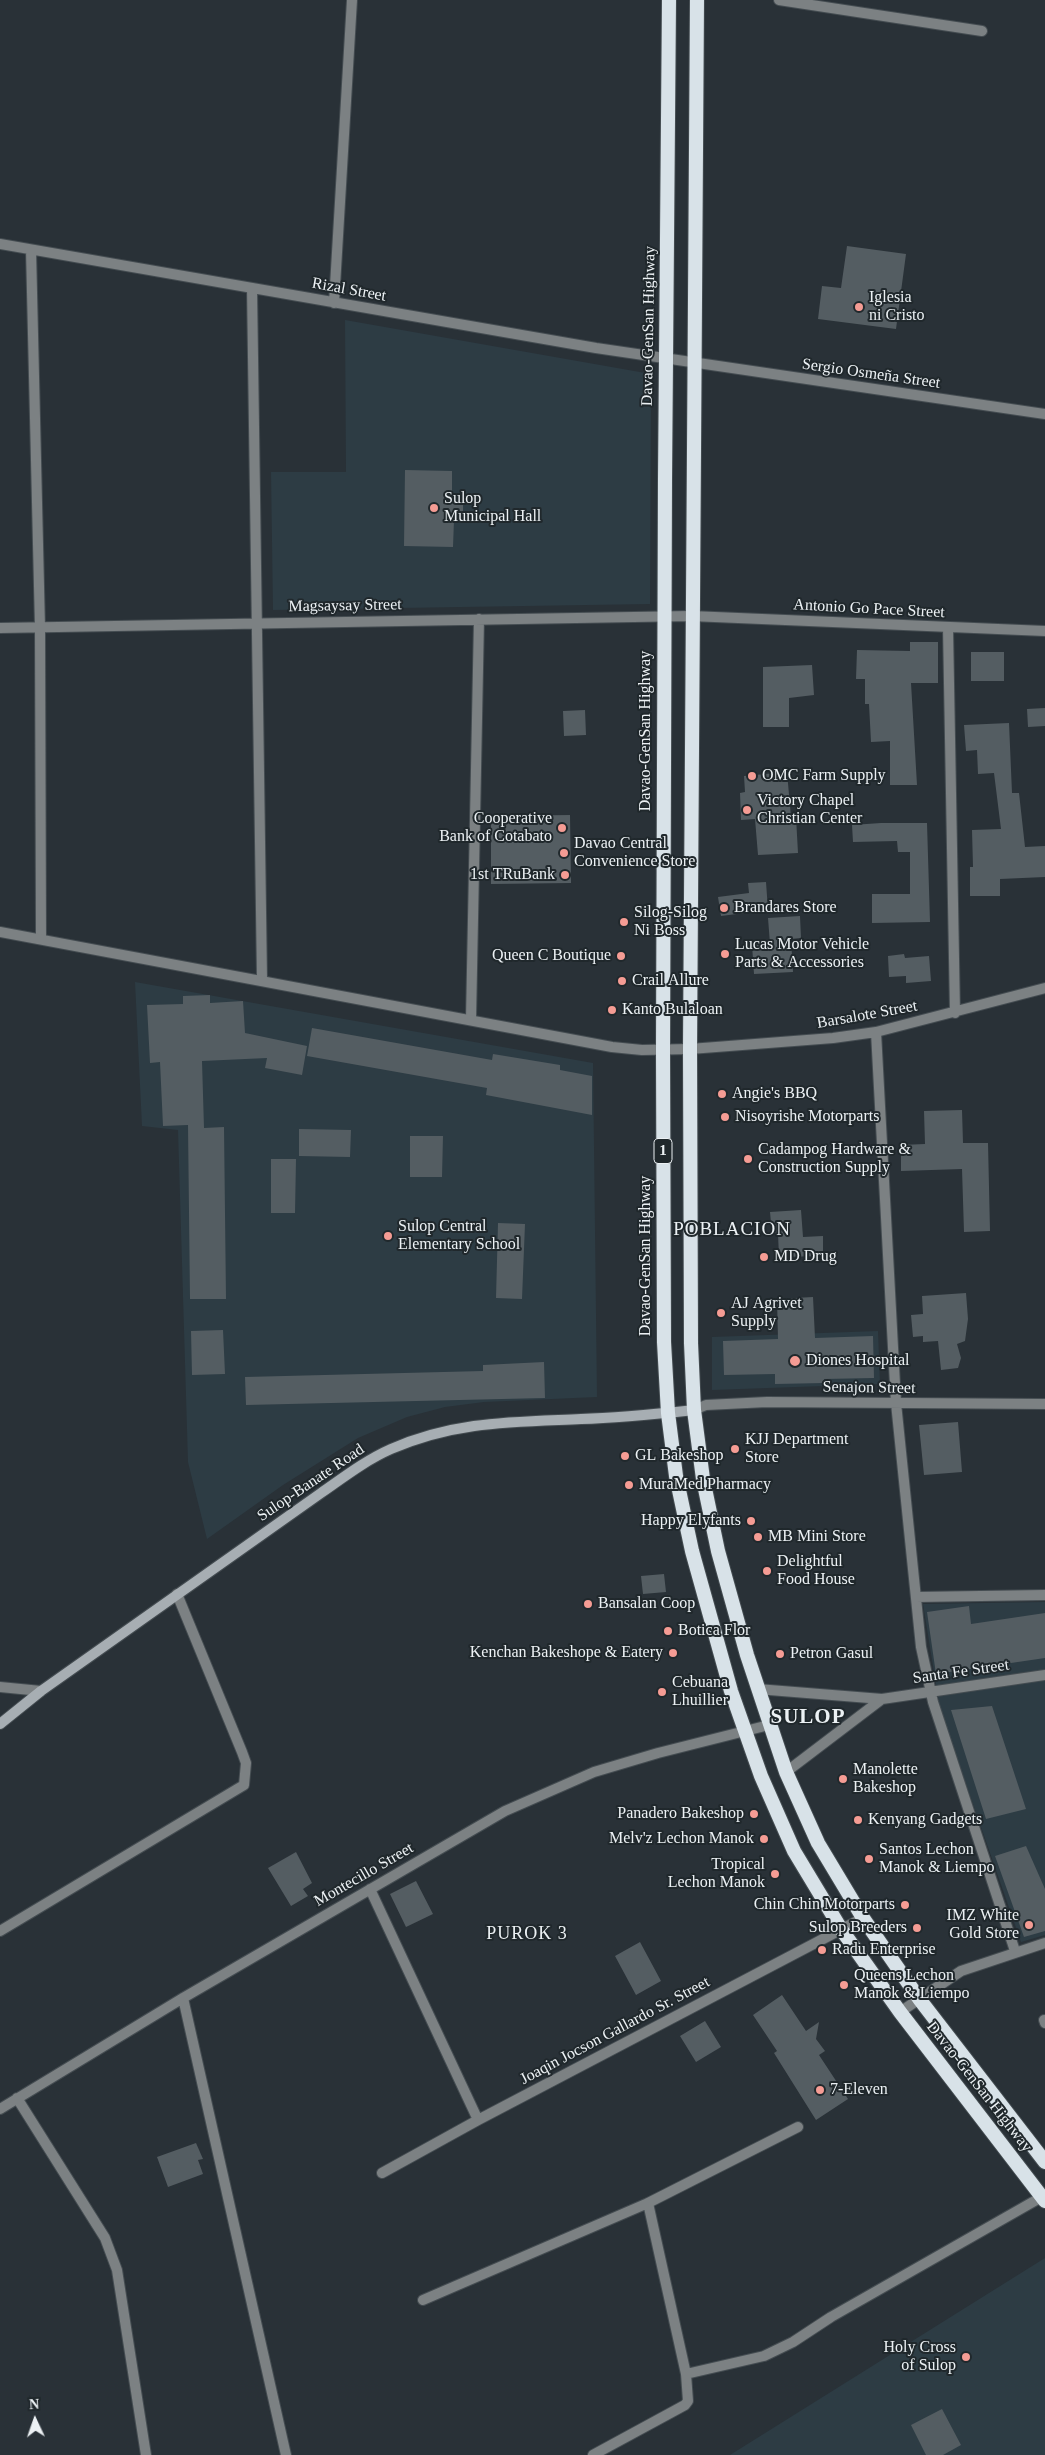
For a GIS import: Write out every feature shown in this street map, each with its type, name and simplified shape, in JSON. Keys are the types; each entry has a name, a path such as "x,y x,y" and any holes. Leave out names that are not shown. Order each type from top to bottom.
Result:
{"highway":[{"name":"Davao-GenSan Highway","path":"670,0 664,616 664,1307 668,1413 676,1476 692,1551 721,1656 745,1732 794,1851 841,1929 900,2012 1044,2198"},
{"name":"Davao-GenSan Highway","path":"697,0 693,363 690,1049 691,1325 694,1410 703,1480 718,1551 757,1689 786,1772 818,1843 863,1918 920,2000 1045,2162"}],"main road":[{"name":"Sulop-Banate Road","path":"0,1724 41,1691 364,1462 391,1449 429,1435 484,1423 620,1417 694,1410"}],"street":[{"path":"334,303 352,0"},
{"path":"779,0 982,31"},
{"name":"Rizal Street","path":"0,244 334,303 693,363"},
{"path":"31,250 40,628 41,939"},
{"path":"252,288 262,980"},
{"name":"Sergio Osmeña Street","path":"693,363 1045,414"},
{"name":"Magsaysay Street","path":"0,628 692,616"},
{"name":"Antonio Go Pace Street","path":"692,616 1045,631"},
{"path":"471,1019 479,619"},
{"path":"948,628 955,1013"},
{"name":"Barsalote Street","path":"0,932 612,1047 663,1050 832,1038 876,1032 955,1013 1045,988"},
{"path":"876,1032 896,1403 921,1647 930,1691 1015,1952"},
{"name":"Senajon Street","path":"694,1410 706,1405 730,1403 1045,1404"},
{"path":"0,1931 244,1785 247,1776 244,1758 177,1594"},
{"path":"916,1597 1045,1595"},
{"name":"Santa Fe Street","path":"757,1689 882,1700 930,1691 1045,1675"},
{"path":"0,1687 41,1691"},
{"name":"Santa Fe Street","path":"786,1772 882,1700"},
{"name":"Montecillo Street","path":"0,2108 183,1998 505,1811 594,1772 658,1753 769,1726"},
{"path":"370,1889 478,2120"},
{"name":"Joaqin Jocson Gallardo Sr. Street","path":"382,2173 478,2120 863,1918"},
{"path":"900,2012 961,1971 1045,1943"},
{"path":"183,1998 286,2455"},
{"path":"17,2098 105,2238 117,2270 146,2455"},
{"path":"423,2300 648,2203 798,2127"},
{"path":"686,2374 764,2356 1044,2198"},
{"path":"592,2455 685,2404 689,2396 686,2374 648,2203"}],"shaded area":[{"path":"345,320 651,374 650,604 273,610 271,472 346,472"},
{"name":"Sulop Central Elementary School","path":"135,982 593,1063 597,1397 484,1402 445,1407 407,1417 358,1438 283,1485 207,1539 188,1462 178,1130 142,1126"},
{"name":"Diones Hospital","path":"878,1331 880,1384 712,1390 712,1337"},
{"path":"1045,1602 1045,1935 1021,1942 940,1709 923,1604"},
{"name":"Holy Cross of Sulop","path":"1045,2258 1045,2455 730,2455"}],"building":[{"path":"847,246 906,254 896,329 818,319 822,286 841,288"},
{"name":"Sulop Municipal Hall","path":"405,470 452,471 452,496 463,496 463,520 454,520 453,547 404,546"},
{"path":"910,642 938,642 938,683 911,683 917,785 890,785 890,741 871,742 869,704 865,704 865,679 856,679 857,650 910,651"},
{"path":"971,652 1004,652 1004,681 971,681"},
{"path":"812,665 814,695 789,698 789,727 763,727 763,667"},
{"path":"1045,708 1045,726 1028,727 1027,709"},
{"path":"585,710 586,735 564,736 563,711"},
{"path":"1009,723 1012,793 1019,793 1025,847 1045,846 1045,877 1000,879 1000,896 970,896 970,867 973,867 972,830 1001,829 994,773 978,774 977,750 966,751 964,725"},
{"path":"787,772 791,817 796,817 798,853 758,855 755,819 741,820 740,793 745,792 744,776"},
{"path":"570,815 571,883 491,884 491,816"},
{"path":"927,823 930,922 872,923 872,894 910,894 910,852 898,852 897,841 853,842 852,825"},
{"path":"766,882 768,910 721,916 718,897 749,893 748,883"},
{"path":"800,916 801,938 791,939 793,972 754,974 752,945 770,944 768,918"},
{"path":"904,954 905,958 929,956 931,981 906,983 906,976 889,977 888,956"},
{"path":"210,995 210,1003 243,1001 245,1033 307,1046 302,1075 265,1068 267,1058 202,1061 204,1128 224,1127 226,1299 190,1299 188,1125 163,1126 160,1062 150,1063 147,1005 183,1004 183,996"},
{"path":"312,1028 492,1060 493,1054 560,1065 560,1070 592,1076 592,1115 486,1095 487,1088 307,1056"},
{"path":"962,1110 963,1143 988,1143 990,1231 964,1232 962,1169 901,1171 901,1145 925,1144 924,1111"},
{"path":"299,1129 351,1130 350,1157 299,1156"},
{"path":"410,1136 443,1136 442,1177 410,1177"},
{"path":"271,1159 296,1159 295,1213 271,1213"},
{"path":"801,1210 803,1237 823,1236 823,1256 779,1257 778,1234 772,1234 770,1212"},
{"path":"498,1223 525,1224 522,1299 496,1298"},
{"path":"966,1293 968,1319 965,1341 957,1344 961,1358 958,1368 941,1370 938,1341 923,1342 923,1336 913,1337 911,1315 923,1314 922,1296"},
{"name":"Diones Hospital","path":"813,1297 815,1338 873,1336 874,1378 824,1379 824,1383 775,1384 775,1374 724,1375 723,1341 778,1339 777,1299"},
{"path":"223,1330 225,1374 192,1375 191,1331"},
{"path":"544,1362 545,1398 246,1405 245,1377 483,1371 483,1365"},
{"path":"958,1422 962,1472 924,1475 919,1425"},
{"path":"664,1574 666,1592 643,1594 641,1576"},
{"path":"969,1606 971,1624 1045,1613 1045,1658 936,1674 927,1612"},
{"path":"992,1706 1026,1809 986,1819 951,1710"},
{"path":"1026,1846 1045,1889 1045,1931 1024,1937 995,1856"},
{"path":"296,1852 312,1883 303,1889 308,1896 291,1906 268,1868"},
{"path":"416,1881 433,1914 406,1927 390,1894"},
{"path":"640,1942 661,1981 636,1995 615,1956"},
{"path":"782,1995 806,2031 819,2022 816,2039 825,2051 819,2055 848,2099 816,2120 774,2053 777,2051 753,2015"},
{"path":"705,2021 721,2047 696,2062 680,2036"},
{"path":"196,2143 203,2159 198,2160 203,2174 168,2187 157,2157"},
{"path":"942,2409 961,2445 943,2455 926,2455 911,2425"}],"place":[{"name":"Iglesia ni Cristo","path":"859,307"},
{"name":"Sulop Municipal Hall","path":"434,508"},
{"name":"OMC Farm Supply","path":"752,776"},
{"name":"Victory Chapel Christian Center","path":"747,810"},
{"name":"Cooperative Bank of Cotabato","path":"562,828"},
{"name":"Davao Central Convenience Store","path":"564,853"},
{"name":"1st TRuBank","path":"565,875"},
{"name":"Brandares Store","path":"724,908"},
{"name":"Silog-Silog Ni Boss","path":"624,922"},
{"name":"Lucas Motor Vehicle Parts & Accessories","path":"725,954"},
{"name":"Queen C Boutique","path":"621,956"},
{"name":"Crail Allure","path":"622,981"},
{"name":"Kanto Bulaloan","path":"612,1010"},
{"name":"Angie's BBQ","path":"722,1094"},
{"name":"Nisoyrishe Motorparts","path":"725,1117"},
{"name":"Cadampog Hardware & Construction Supply","path":"748,1159"},
{"name":"Sulop Central Elementary School","path":"388,1236"},
{"name":"MD Drug","path":"764,1257"},
{"name":"AJ Agrivet Supply","path":"721,1313"},
{"name":"Diones Hospital","path":"795,1361"},
{"name":"KJJ Department Store","path":"735,1449"},
{"name":"GL Bakeshop","path":"625,1456"},
{"name":"MuraMed Pharmacy","path":"629,1485"},
{"name":"Happy Elyfants","path":"751,1521"},
{"name":"MB Mini Store","path":"758,1537"},
{"name":"Delightful Food House","path":"767,1571"},
{"name":"Bansalan Coop","path":"588,1604"},
{"name":"Botica Flor","path":"668,1631"},
{"name":"Kenchan Bakeshope & Eatery","path":"673,1653"},
{"name":"Petron Gasul","path":"780,1654"},
{"name":"Cebuana Lhuillier","path":"662,1692"},
{"name":"Manolette Bakeshop","path":"843,1779"},
{"name":"Panadero Bakeshop","path":"754,1814"},
{"name":"Kenyang Gadgets","path":"858,1820"},
{"name":"Melv'z Lechon Manok","path":"764,1839"},
{"name":"Santos Lechon Manok & Liempo","path":"869,1859"},
{"name":"Tropical Lechon Manok","path":"775,1874"},
{"name":"Chin Chin Motorparts","path":"905,1905"},
{"name":"IMZ White Gold Store","path":"1029,1925"},
{"name":"Sulop Breeders","path":"917,1928"},
{"name":"Radu Enterprise","path":"822,1950"},
{"name":"Queens Lechon Manok & Liempo","path":"844,1985"},
{"name":"7-Eleven","path":"820,2090"},
{"name":"Holy Cross of Sulop","path":"966,2357"}],"district":[{"name":"POBLACION","path":"732,1230"},
{"name":"SULOP","path":"808,1718"},
{"name":"PUROK 3","path":"527,1934"}]}
